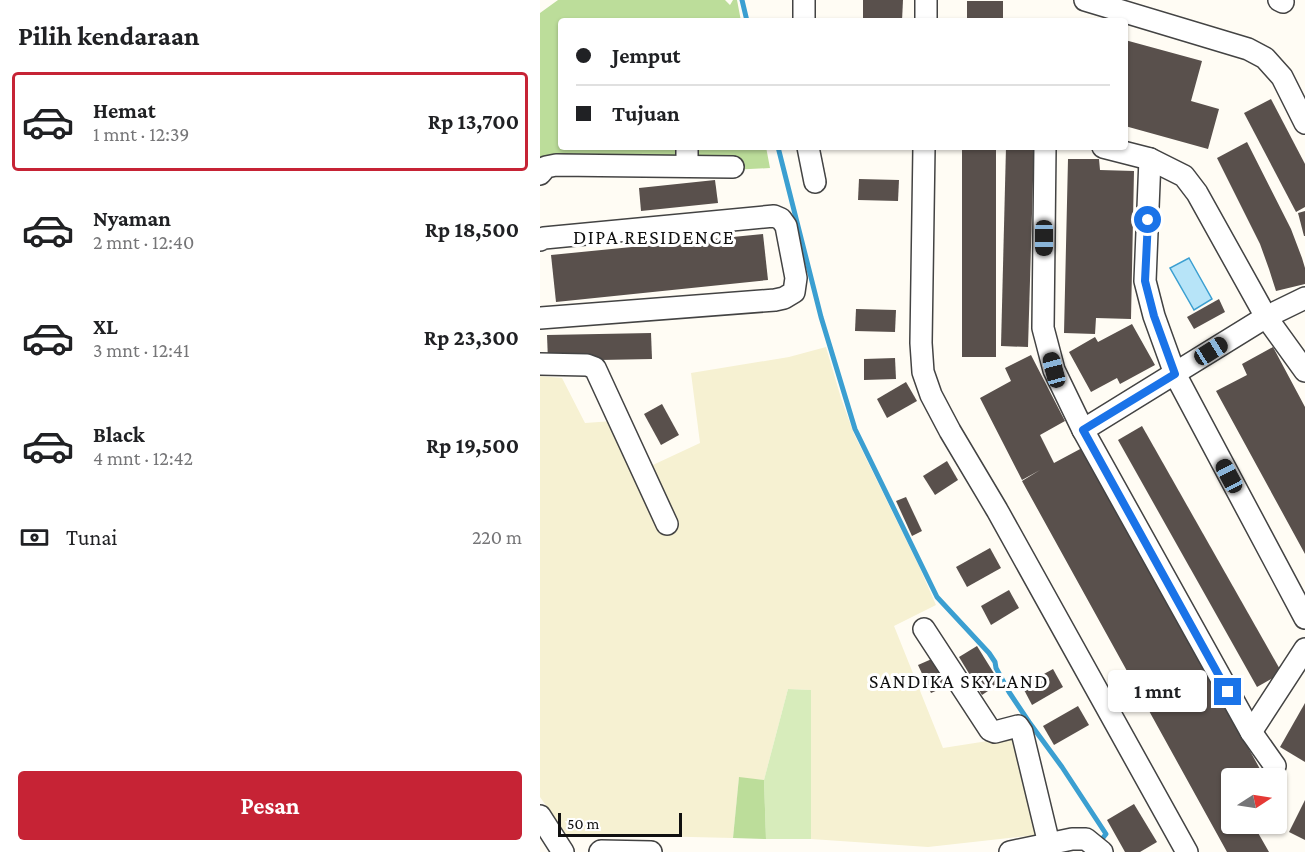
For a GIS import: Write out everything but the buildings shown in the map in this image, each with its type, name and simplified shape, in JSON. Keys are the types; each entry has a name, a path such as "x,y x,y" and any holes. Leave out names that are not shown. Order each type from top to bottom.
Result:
{"street":[{"path":"804,0 804,18"},
{"path":"926,0 926,18"},
{"path":"1085,0 1248,49 1265,58 1282,77 1305,123"},
{"path":"809,150 815,182"},
{"path":"924,150 921,343 923,372 931,395 998,510 1187,852"},
{"path":"1045,150 1043,328 1054,370 1083,430 1251,732 1275,766"},
{"path":"1115,150 1150,159 1184,176 1197,193 1266,317 1304,368"},
{"path":"540,174 546,168 556,165 687,157 733,167"},
{"path":"1150,159 1145,281 1154,316 1175,374 1305,618"},
{"path":"540,240 774,216 781,219 786,226 796,278 794,292 775,300 540,318"},
{"path":"1083,430 1266,317 1305,298"},
{"path":"540,364 587,365 595,369 667,524"},
{"path":"924,630 990,730 995,732 1018,726 1022,732 1049,844"},
{"path":"1251,732 1305,649"},
{"path":"540,816 562,852"},
{"path":"1010,852 1072,839 1096,847"},
{"path":"600,852 651,852"}],"shaded area":[{"path":"826,347 854,434 936,605 894,626 943,748 1019,736 1037,835 928,847 811,839 811,690 788,689 764,780 739,778 733,838 566,834 540,797 540,376 562,378 585,423 613,421 640,471 700,443 691,373 789,357"}],"green space":[{"path":"558,0 725,0 730,5 733,0 737,0 740,18 558,18 558,150 767,150 770,168 691,172 540,170 540,13"},
{"path":"788,689 811,690 811,839 766,839 764,780"},
{"path":"739,777 764,780 766,839 733,838"}],"water":[{"path":"1189,258 1212,299 1194,310 1170,268"}],"waterway":[{"path":"742,0 746,18"},
{"path":"779,150 821,317 855,429 937,597 995,662 1009,692 1106,834 1098,844"}],"district":[{"name":"DIPA RESIDENCE","path":"654,237"},
{"name":"SANDIKA SKYLAND","path":"959,681"}],"route":[{"path":"1148,220 1145,281 1154,316 1175,374 1083,430 1228,692"}]}
